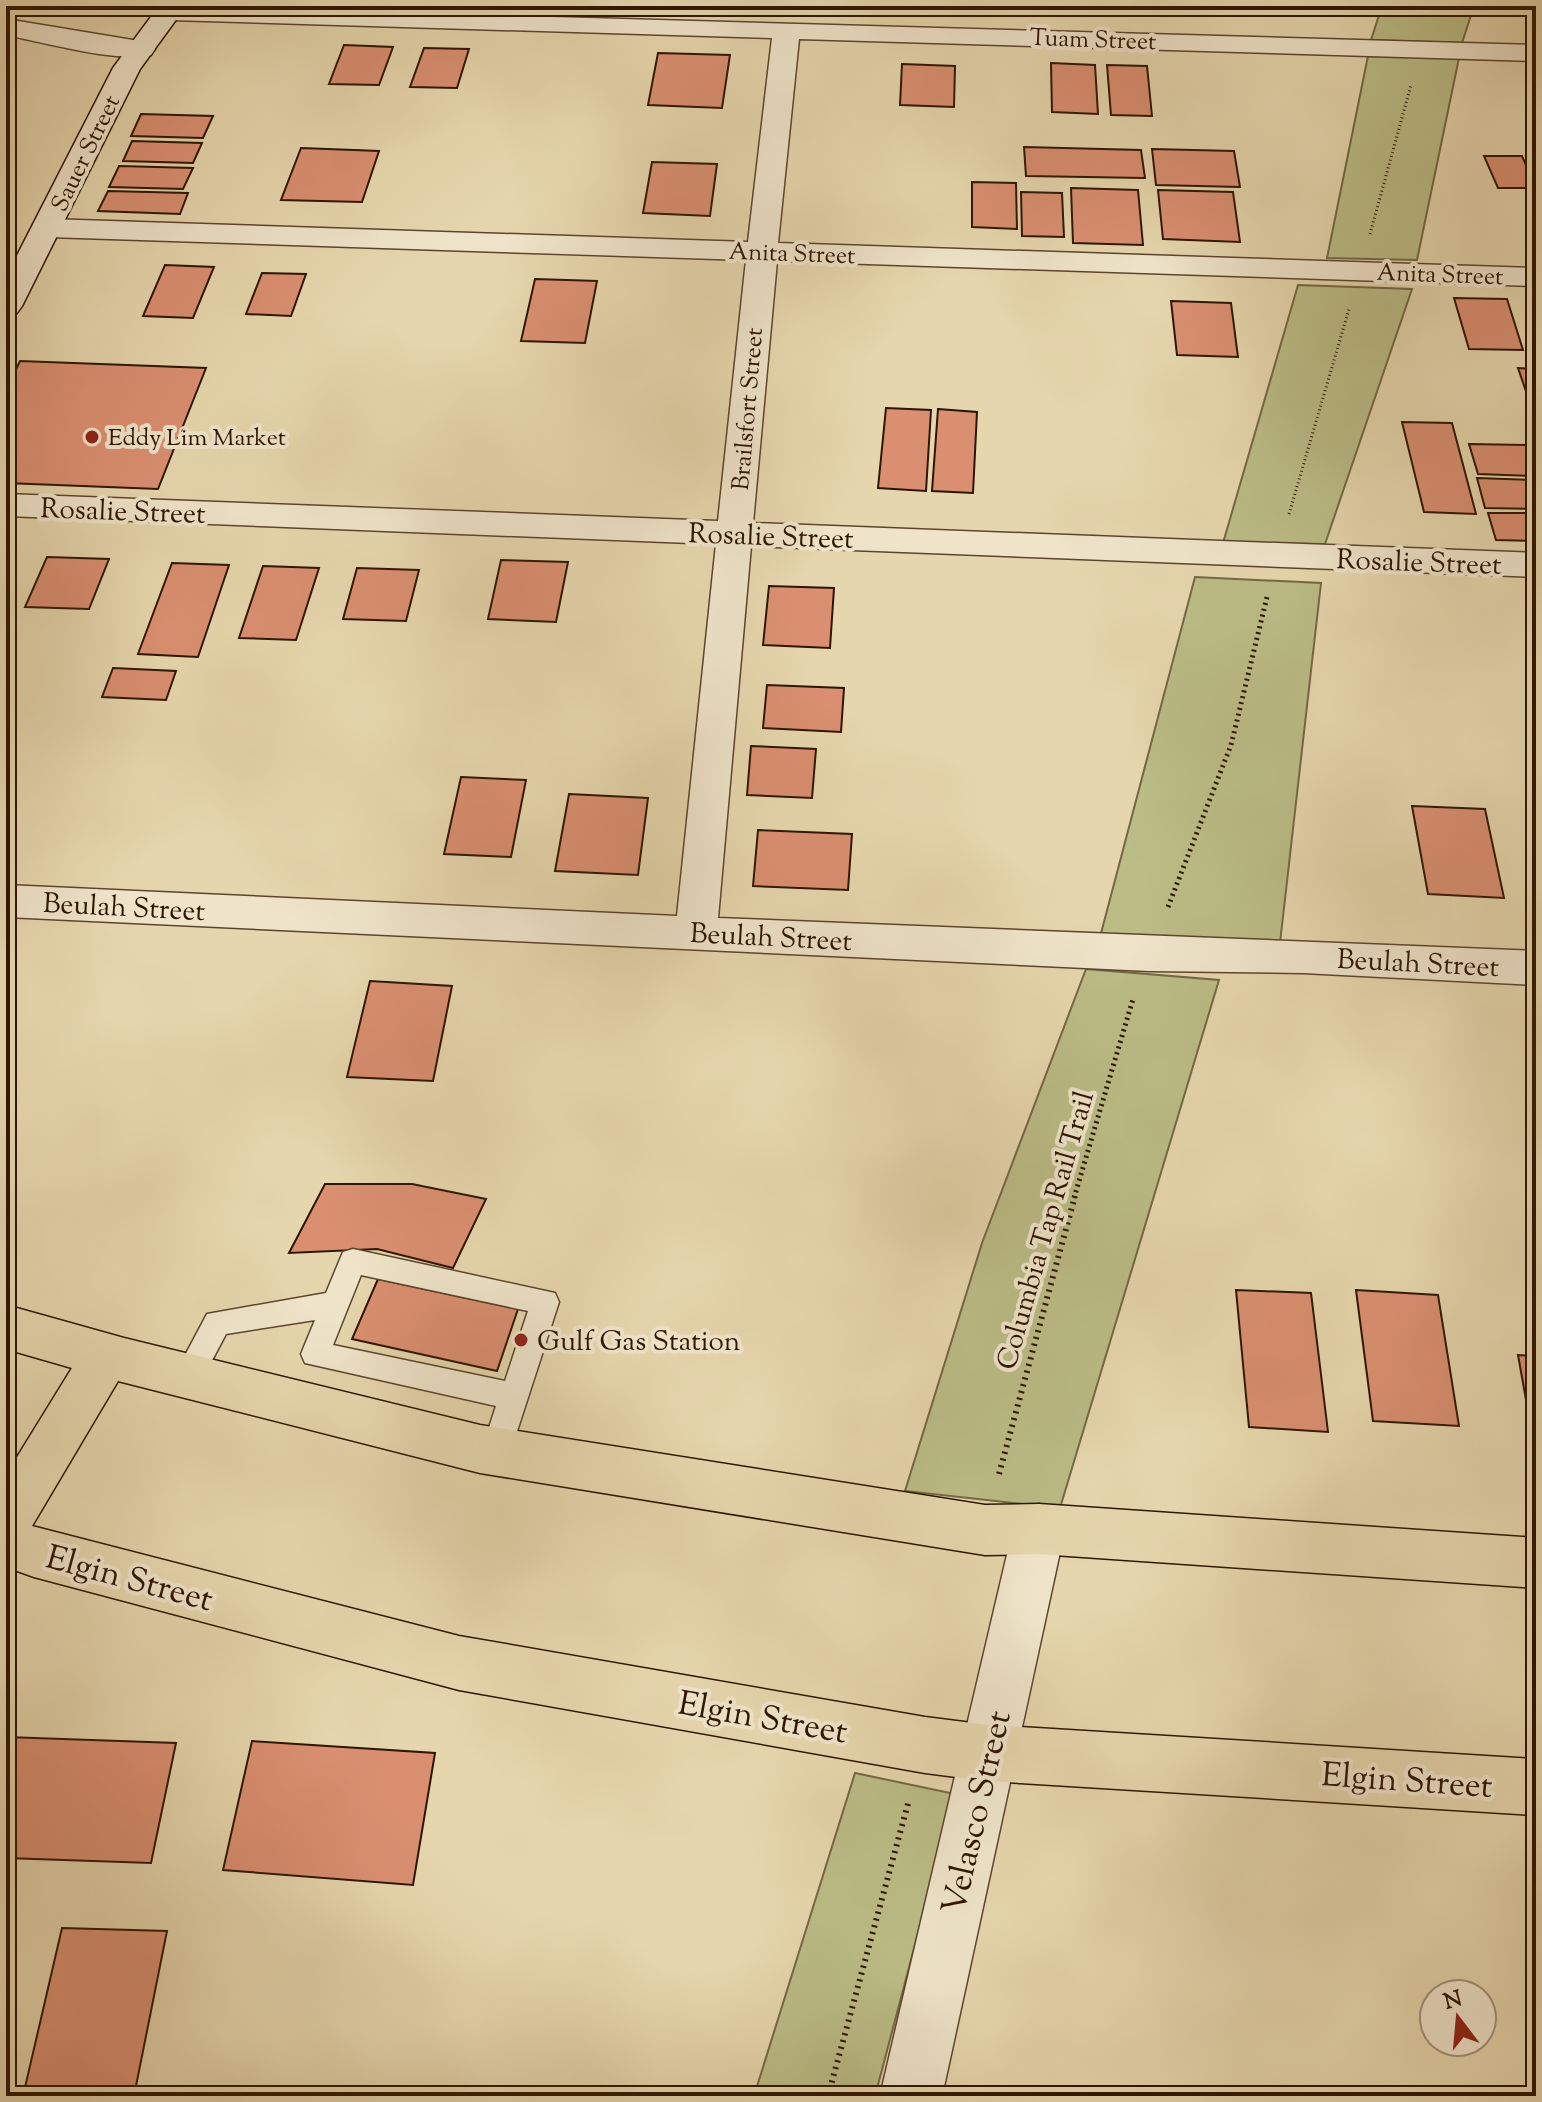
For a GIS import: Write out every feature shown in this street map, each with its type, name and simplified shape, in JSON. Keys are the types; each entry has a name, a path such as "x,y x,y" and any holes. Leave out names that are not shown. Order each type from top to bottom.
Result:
{"main road":[{"path":"6,1327 496,1452 985,1530 1039,1529 1536,1563"},
{"path":"6,1522 107,1355"},
{"name":"Elgin Street","path":"6,1542 34,1552 459,1663 988,1753 1536,1787"}],"street":[{"name":"Tuam Street","path":"172,9 646,16 786,30 1127,29 1536,53"},
{"name":"Sauer Street","path":"6,306 127,68 172,9"},
{"path":"6,27 94,44 141,49"},
{"name":"Brailsfort Street","path":"696,932 737,534 761,252 786,30"},
{"name":"Anita Street","path":"48,228 1536,277"},
{"name":"Rosalie Street","path":"6,505 1536,565"},
{"name":"Beulah Street","path":"6,901 1149,954 1303,956 1536,968"},
{"name":"Velasco Street","path":"911,2096 1039,1529"}],"lane":[{"path":"496,1452 545,1302 353,1261 315,1354 514,1396"},
{"path":"189,1376 217,1323 335,1304"}],"path":[{"path":"1370,235 1415,73"},
{"path":"1286,526 1351,303"},
{"path":"1162,920 1231,745 1271,584"},
{"name":"Columbia Tap Rail Trail","path":"998,1478 1134,994"},
{"path":"828,2096 911,1792"}],"green space":[{"path":"1382,6 1474,6 1462,43 1371,40"},
{"path":"1368,56 1459,58 1417,260 1327,258"},
{"path":"1298,285 1412,289 1325,544 1223,543"},
{"path":"1195,577 1321,583 1280,943 1100,937"},
{"path":"1086,969 1219,980 1060,1508 905,1491 982,1243"},
{"path":"855,1773 955,1794 875,2096 754,2096"}],"building":[{"path":"856,6 906,6 906,12 855,11"},
{"path":"1525,6 1536,6 1536,31 1530,30"},
{"path":"344,45 393,47 379,85 329,84"},
{"path":"424,48 469,49 457,88 410,87"},
{"path":"658,53 730,55 722,108 648,105"},
{"path":"1051,63 1095,65 1098,114 1052,112"},
{"path":"902,64 955,66 954,107 900,105"},
{"path":"1107,65 1147,66 1152,116 1111,115"},
{"path":"141,114 213,116 203,138 131,136"},
{"path":"132,141 202,143 193,163 123,161"},
{"path":"1024,147 1141,150 1145,178 1026,176"},
{"path":"301,148 379,151 362,202 281,200"},
{"path":"1152,149 1234,151 1240,187 1156,185"},
{"path":"1484,156 1522,156 1536,188 1498,188"},
{"path":"652,162 717,164 710,216 643,213"},
{"path":"119,166 193,168 183,189 109,187"},
{"path":"972,182 1016,183 1017,229 972,227"},
{"path":"1071,188 1138,190 1143,245 1073,243"},
{"path":"1158,190 1233,192 1240,242 1163,239"},
{"path":"108,191 188,193 180,214 98,211"},
{"path":"1021,192 1062,193 1064,237 1022,236"},
{"path":"165,265 214,267 193,318 143,316"},
{"path":"262,273 306,274 291,316 246,314"},
{"path":"535,279 597,281 585,343 521,341"},
{"path":"1454,298 1507,299 1523,350 1469,349"},
{"path":"1171,301 1231,303 1238,357 1177,355"},
{"name":"Eddy Lim Market","path":"20,361 206,368 158,489 6,483 6,390"},
{"path":"1518,368 1536,369 1536,398 1528,397"},
{"path":"886,408 931,410 926,491 878,488"},
{"path":"938,409 977,412 973,493 932,491"},
{"path":"1402,422 1452,423 1476,514 1424,512"},
{"path":"1469,444 1532,445 1536,476 1478,474"},
{"path":"1477,478 1536,480 1536,509 1485,508"},
{"path":"1488,513 1536,513 1536,541 1496,540"},
{"path":"47,557 109,559 89,609 25,607"},
{"path":"501,560 568,562 556,622 488,619"},
{"path":"172,563 229,565 198,657 138,654"},
{"path":"263,566 319,568 296,640 239,638"},
{"path":"357,568 419,570 406,621 343,619"},
{"path":"769,586 834,588 830,648 763,645"},
{"path":"113,668 176,671 166,700 102,697"},
{"path":"767,685 844,688 841,732 763,728"},
{"path":"751,746 816,749 812,798 747,795"},
{"path":"461,777 526,780 511,857 444,854"},
{"path":"569,794 648,798 638,875 555,871"},
{"path":"1412,806 1485,809 1504,898 1428,894"},
{"path":"758,830 852,834 848,890 753,886"},
{"path":"370,981 452,986 433,1081 347,1077"},
{"path":"325,1184 412,1184 486,1199 453,1268 377,1249 289,1253"},
{"path":"378,1279 518,1309 497,1371 352,1339"},
{"path":"1236,1290 1311,1293 1328,1432 1249,1427"},
{"path":"1356,1290 1438,1295 1459,1426 1373,1421"},
{"path":"1518,1355 1536,1356 1536,1450 1535,1450"},
{"path":"6,1737 176,1743 151,1863 6,1858"},
{"path":"252,1741 435,1753 413,1885 223,1870"},
{"path":"62,1928 167,1931 134,2096 23,2096"}],"place":[{"name":"Eddy Lim Market","path":"92,437"},
{"name":"Gulf Gas Station","path":"521,1340"}]}
